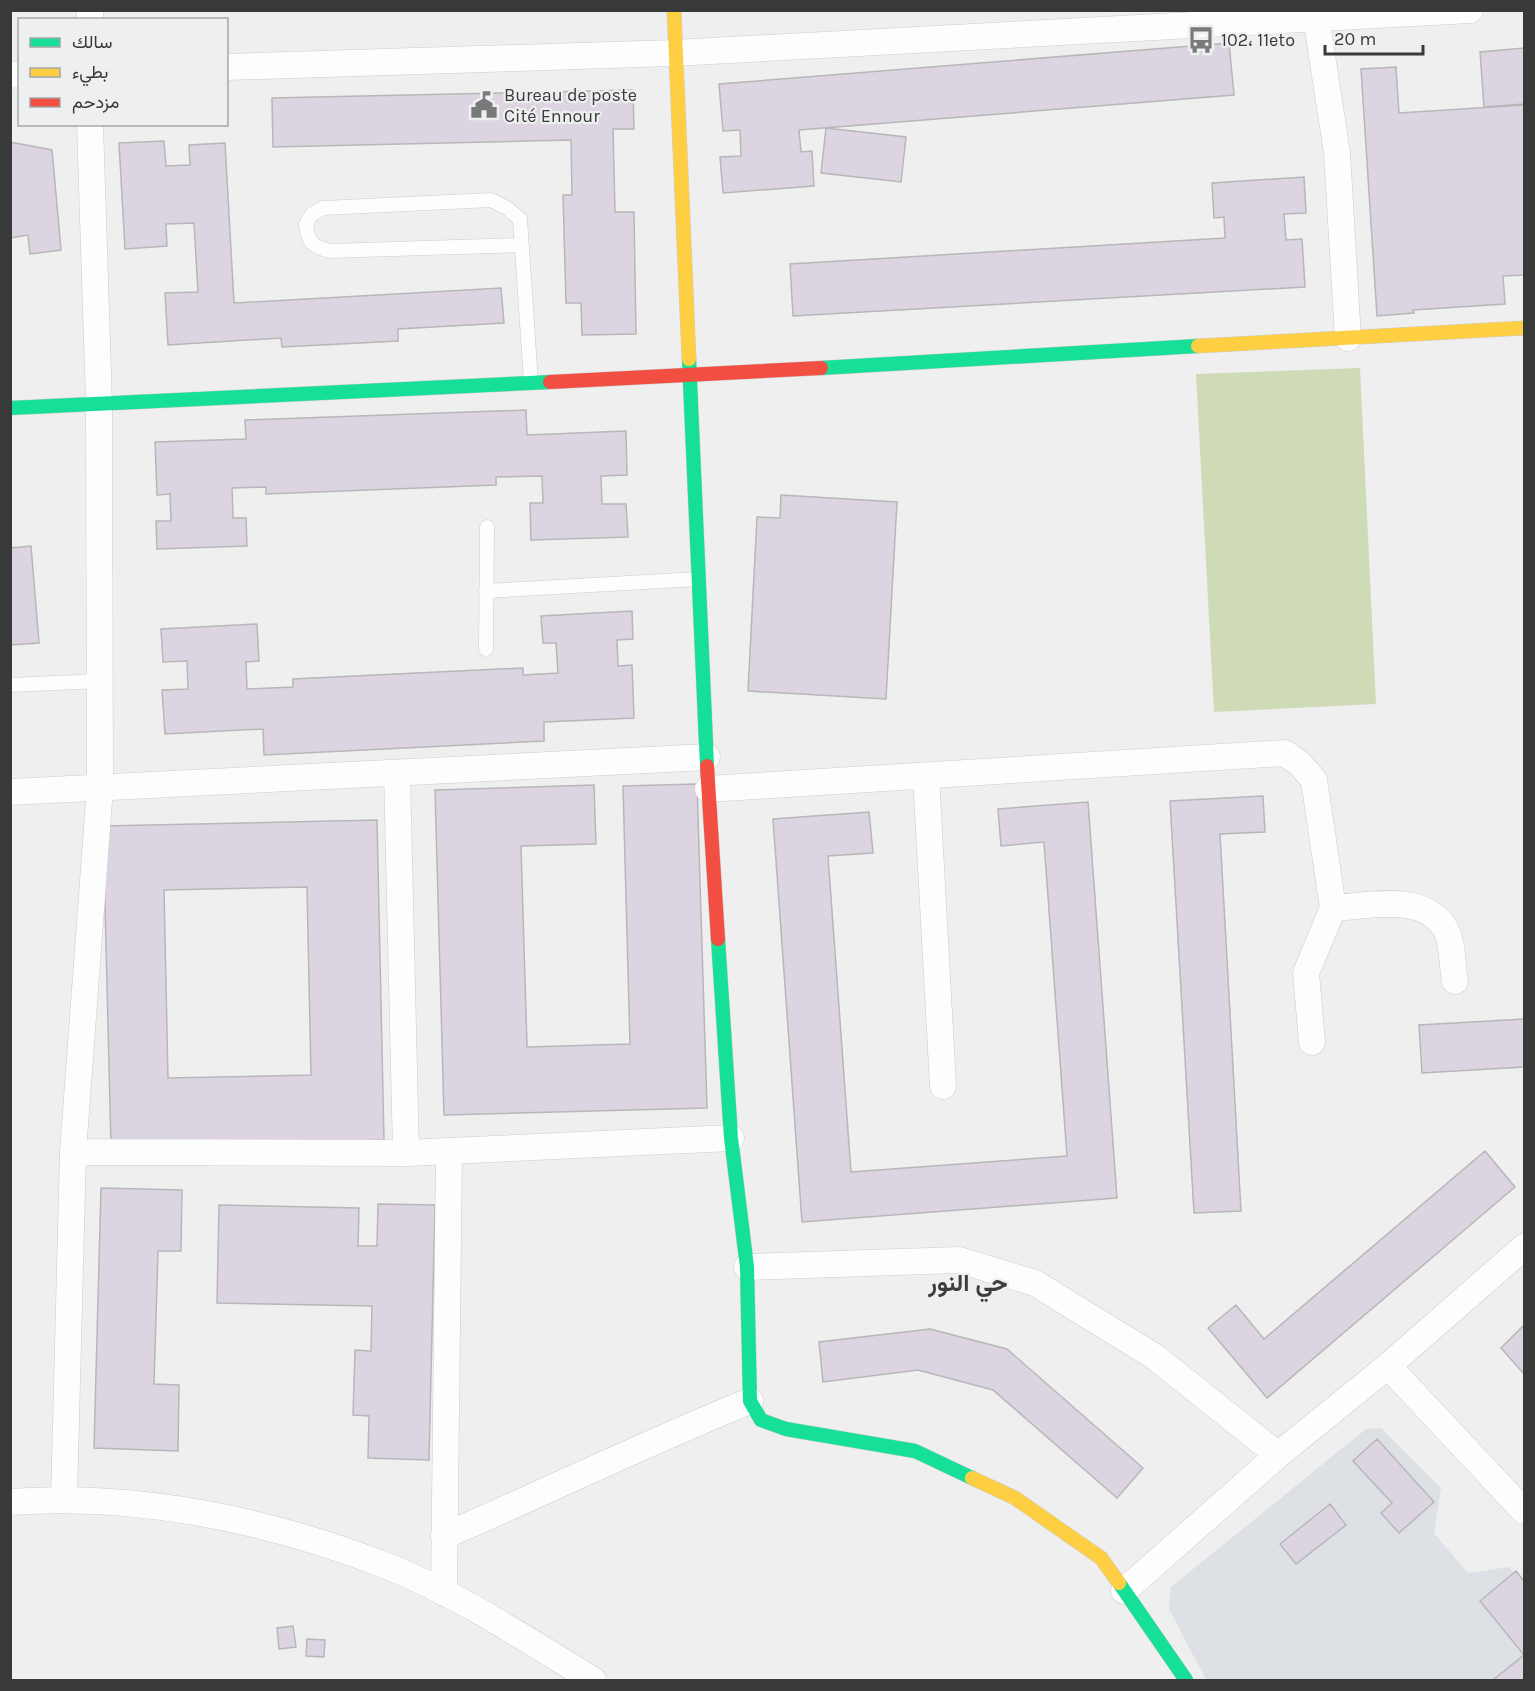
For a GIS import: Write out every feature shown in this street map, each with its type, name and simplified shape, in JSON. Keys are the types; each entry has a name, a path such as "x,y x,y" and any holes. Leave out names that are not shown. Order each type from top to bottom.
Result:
{"street":[{"path":"674,10 674,53 708,789 731,1138 747,1267 750,1401 761,1420 777,1426 915,1451 1016,1498 1101,1558 1186,1680"},
{"path":"228,67 674,53 1315,15 1470,10"},
{"path":"1315,15 1337,153 1348,338"},
{"path":"64,1498 73,1152 100,787 99,403 90,126"},
{"path":"10,408 690,375 1524,328"},
{"path":"708,789 1285,753 1300,764 1314,780 1333,908 1306,973 1312,1042"},
{"path":"10,792 707,757"},
{"path":"397,773 406,1153"},
{"path":"926,776 943,1086"},
{"path":"1333,908 1415,905 1432,914 1446,931 1455,981"},
{"path":"73,1152 406,1153 731,1138"},
{"path":"444,1593 449,1151"},
{"path":"1124,1591 1278,1455 1388,1366 1524,1247"},
{"path":"747,1267 959,1260 1035,1283 1155,1357 1278,1455"},
{"path":"1388,1366 1524,1511"},
{"path":"444,1536 562,1485 652,1440 750,1401"},
{"path":"10,1502 64,1498 161,1506 235,1520 310,1540 377,1563 444,1593 593,1680"}],"lane":[{"path":"522,245 330,251 315,247 308,241 306,224 312,214 323,208 491,200 507,207 520,219 522,245 531,383"},
{"path":"486,649 487,527"},
{"path":"486,591 698,579"},
{"path":"10,685 100,681"}],"shaded area":[{"path":"1381,1428 1441,1488 1434,1533 1468,1573 1509,1567 1524,1586 1524,1680 1206,1680 1169,1609 1171,1587 1366,1429"}],"green space":[{"path":"1360,368 1376,704 1214,712 1196,374"}],"building":[{"path":"1229,43 1234,95 799,130 801,152 812,151 814,186 723,193 720,157 741,156 740,130 723,131 719,84"},
{"path":"1524,48 1524,104 1484,107 1480,52"},
{"path":"1396,67 1399,113 1524,105 1524,275 1503,276 1505,304 1413,310 1414,313 1377,316 1361,69"},
{"path":"633,90 634,129 613,129 615,212 634,212 636,334 582,335 581,303 566,303 563,195 572,195 571,140 273,147 272,98"},
{"path":"826,128 906,137 901,182 821,173"},
{"path":"164,141 166,166 190,165 189,145 225,143 234,303 501,288 504,323 398,329 398,341 282,347 281,338 168,345 165,293 198,292 194,223 166,224 167,246 125,249 119,143"},
{"path":"10,142 52,150 61,250 30,254 28,235 10,238"},
{"path":"1304,177 1306,213 1284,214 1286,240 1302,239 1305,287 793,316 790,264 1225,238 1224,217 1214,218 1212,183"},
{"path":"526,410 527,435 626,431 627,475 601,476 602,504 626,504 628,537 531,540 530,503 543,503 542,476 496,477 496,485 266,494 266,487 232,488 233,518 246,518 247,546 157,549 156,521 171,521 170,494 157,495 155,442 246,439 245,420"},
{"path":"781,495 897,502 886,699 748,691 757,517 780,518"},
{"path":"31,546 39,643 10,645 10,548"},
{"path":"632,611 633,639 617,640 618,666 632,665 634,718 544,722 544,741 264,755 263,729 165,734 162,690 188,689 187,661 163,662 161,629 257,624 259,661 246,662 247,689 293,687 293,679 523,668 523,675 558,673 556,643 543,643 541,616"},
{"path":"697,784 707,1108 444,1115 435,790 594,785 596,844 521,846 527,1047 630,1044 623,786"},
{"path":"1263,796 1265,832 1220,834 1241,1211 1194,1213 1170,801"},
{"path":"1088,802 1117,1198 802,1222 773,819 869,812 873,853 828,856 851,1172 1067,1156 1044,842 1001,846 998,809"},
{"path":"377,820 384,1140 111,1146 103,826","holes":["307,887 311,1075 168,1078 164,890"]},
{"path":"1524,1019 1524,1067 1422,1073 1419,1025"},
{"path":"1485,1151 1515,1187 1267,1398 1208,1328 1236,1305 1264,1339"},
{"path":"101,1188 182,1190 181,1251 158,1251 154,1384 179,1385 178,1451 94,1448"},
{"path":"378,1204 435,1205 429,1460 368,1458 369,1416 353,1415 355,1350 371,1351 372,1306 217,1303 219,1205 359,1208 358,1246 377,1246"},
{"path":"1524,1325 1524,1374 1501,1348"},
{"path":"930,1329 1007,1349 1143,1468 1117,1498 993,1390 918,1370 823,1382 819,1342"},
{"path":"1377,1439 1434,1502 1399,1533 1381,1513 1392,1503 1353,1461"},
{"path":"1330,1504 1346,1525 1296,1564 1280,1544"},
{"path":"1516,1571 1524,1581 1524,1655 1480,1601"},
{"path":"293,1626 296,1647 279,1649 277,1628"},
{"path":"307,1639 325,1640 324,1657 306,1656"},
{"path":"1524,1655 1524,1680 1493,1680"}],"traffic: fast":[{"path":"821,368 1198,346"},
{"path":"689,359 707,766"},
{"path":"10,408 550,382"},
{"path":"718,939 731,1138 747,1267 750,1401 761,1420 786,1429 915,1451 972,1478"},
{"path":"1119,1583 1186,1680"}],"traffic: slow":[{"path":"674,10 689,359"},
{"path":"1198,346 1524,328"},
{"path":"972,1478 1015,1498 1101,1558 1119,1583"}],"traffic: jam":[{"path":"550,382 821,368"},
{"path":"707,766 718,939"}],"place":[{"name":"102، 11eto","path":"1201,40"},
{"name":"Bureau de poste Cité Ennour","path":"484,105"}],"district":[{"name":"حي النور","path":"968,1283"}]}
